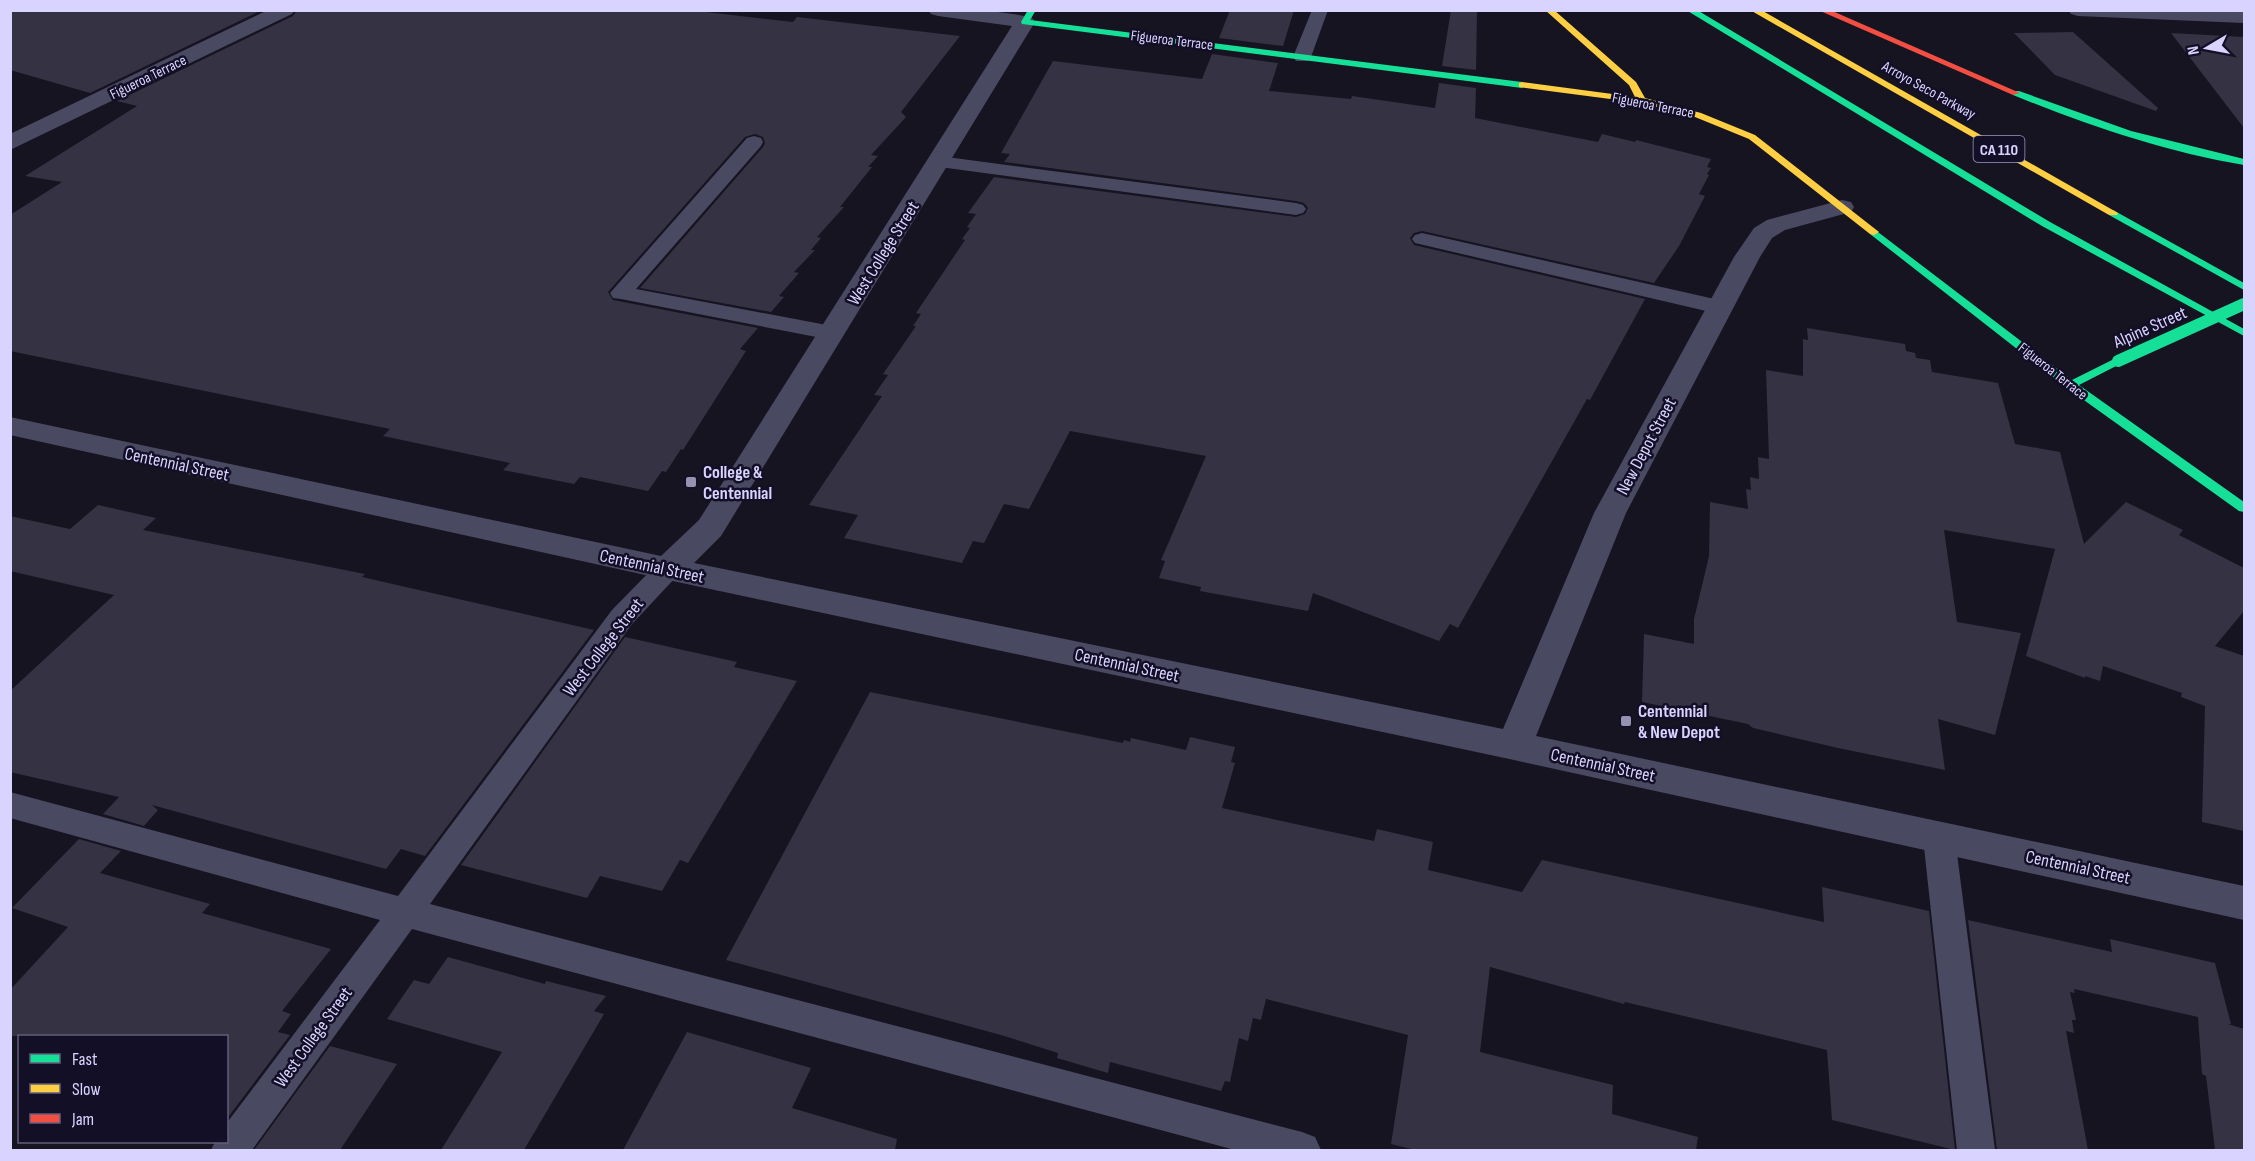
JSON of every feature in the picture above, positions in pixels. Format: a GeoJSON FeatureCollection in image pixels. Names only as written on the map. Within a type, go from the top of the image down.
{"type":"FeatureCollection","features":[{"type":"Feature","properties":{"kind":"main road"},"geometry":{"type":"LineString","coordinates":[[1549,10],[1634,84],[1641,100]]}},
{"type":"Feature","properties":{"kind":"main road","name":"CA 110"},"geometry":{"type":"LineString","coordinates":[[1690,10],[1951,168],[2150,283],[2244,333]]}},
{"type":"Feature","properties":{"kind":"main road","name":"Arroyo Seco Parkway"},"geometry":{"type":"LineString","coordinates":[[1754,10],[2244,287]]}},
{"type":"Feature","properties":{"kind":"main road"},"geometry":{"type":"LineString","coordinates":[[1822,10],[2068,114],[2139,138],[2198,154],[2244,162]]}},
{"type":"Feature","properties":{"kind":"main road","name":"Figueroa Terrace"},"geometry":{"type":"LineString","coordinates":[[1028,16],[1302,57],[1641,100],[1692,112],[1727,124],[1752,137],[2071,385],[2244,508]]}},
{"type":"Feature","properties":{"kind":"main road"},"geometry":{"type":"LineString","coordinates":[[2150,283],[2244,346]]}},
{"type":"Feature","properties":{"kind":"main road","name":"Alpine Street"},"geometry":{"type":"LineString","coordinates":[[2071,385],[2118,361],[2244,304]]}},
{"type":"Feature","properties":{"kind":"street","name":"Figueroa Terrace"},"geometry":{"type":"LineString","coordinates":[[10,143],[285,10]]}},
{"type":"Feature","properties":{"kind":"street","name":"Figueroa Terrace"},"geometry":{"type":"LineString","coordinates":[[938,10],[1028,16]]}},
{"type":"Feature","properties":{"kind":"street"},"geometry":{"type":"LineString","coordinates":[[2078,10],[2244,17]]}},
{"type":"Feature","properties":{"kind":"street","name":"West College Street"},"geometry":{"type":"LineString","coordinates":[[668,569],[710,528],[1028,16]]}},
{"type":"Feature","properties":{"kind":"street","name":"New Depot Street"},"geometry":{"type":"LineString","coordinates":[[1514,746],[1610,513],[1719,307],[1762,233],[1794,219],[1842,207]]}},
{"type":"Feature","properties":{"kind":"street","name":"Centennial Street"},"geometry":{"type":"LineString","coordinates":[[10,426],[668,569],[1514,746],[2244,903]]}},
{"type":"Feature","properties":{"kind":"lane"},"geometry":{"type":"LineString","coordinates":[[1302,57],[1320,10]]}},
{"type":"Feature","properties":{"kind":"lane"},"geometry":{"type":"LineString","coordinates":[[754,142],[621,293],[832,333]]}},
{"type":"Feature","properties":{"kind":"lane"},"geometry":{"type":"LineString","coordinates":[[939,162],[1296,209]]}},
{"type":"Feature","properties":{"kind":"lane"},"geometry":{"type":"LineString","coordinates":[[1422,239],[1719,307]]}},
{"type":"Feature","properties":{"kind":"lane","name":"West College Street"},"geometry":{"type":"LineString","coordinates":[[230,1150],[622,617],[668,569]]}},
{"type":"Feature","properties":{"kind":"lane"},"geometry":{"type":"LineString","coordinates":[[10,805],[1302,1150]]}},
{"type":"Feature","properties":{"kind":"lane"},"geometry":{"type":"LineString","coordinates":[[1939,838],[1976,1150]]}},
{"type":"Feature","properties":{"kind":"building"},"geometry":{"type":"Polygon","coordinates":[[[10,10],[262,10],[90,93],[10,70],[10,10]]]}},
{"type":"Feature","properties":{"kind":"building"},"geometry":{"type":"Polygon","coordinates":[[[297,10],[689,10],[793,22],[797,17],[960,36],[901,112],[906,117],[871,155],[878,156],[868,167],[872,167],[840,207],[844,207],[817,237],[821,238],[811,250],[815,250],[794,272],[799,273],[779,296],[784,297],[771,312],[640,288],[763,147],[765,143],[763,137],[755,134],[745,137],[608,292],[613,300],[758,328],[740,349],[746,351],[683,450],[681,449],[666,472],[662,471],[648,491],[580,477],[574,484],[503,470],[510,463],[383,436],[390,429],[10,351],[10,215],[62,182],[25,176],[137,106],[117,101],[293,16],[297,10]]]}},
{"type":"Feature","properties":{"kind":"building"},"geometry":{"type":"Polygon","coordinates":[[[1230,10],[1294,10],[1283,46],[1219,38],[1230,10]]]}},
{"type":"Feature","properties":{"kind":"building"},"geometry":{"type":"Polygon","coordinates":[[[1451,10],[1477,10],[1476,70],[1442,66],[1451,10]]]}},
{"type":"Feature","properties":{"kind":"building"},"geometry":{"type":"Polygon","coordinates":[[[2073,32],[2158,108],[2156,111],[2055,75],[2014,33],[2073,32]]]}},
{"type":"Feature","properties":{"kind":"building"},"geometry":{"type":"Polygon","coordinates":[[[2171,33],[2244,37],[2244,128],[2171,33]]]}},
{"type":"Feature","properties":{"kind":"building"},"geometry":{"type":"Polygon","coordinates":[[[1212,54],[1278,63],[1269,91],[1351,99],[1352,96],[1435,108],[1439,83],[1476,88],[1475,118],[1598,142],[1602,134],[1711,159],[1707,167],[1711,168],[1707,174],[1709,175],[1699,194],[1705,196],[1679,246],[1654,283],[1422,231],[1414,233],[1410,238],[1414,245],[1645,299],[1590,400],[1587,399],[1458,628],[1450,624],[1439,641],[1313,593],[1308,611],[1200,591],[1201,587],[1159,578],[1165,561],[1161,560],[1206,456],[1070,431],[1029,509],[1004,504],[984,543],[973,541],[962,563],[844,538],[858,515],[809,505],[882,396],[874,395],[888,375],[883,374],[916,326],[913,326],[921,314],[916,313],[965,240],[962,239],[970,228],[967,227],[976,214],[968,213],[994,177],[1296,217],[1305,214],[1308,208],[1304,203],[1296,201],[1004,162],[1010,154],[1001,153],[1053,61],[1202,79],[1212,54]]]}},
{"type":"Feature","properties":{"kind":"building"},"geometry":{"type":"Polygon","coordinates":[[[1807,328],[1905,344],[1906,351],[1915,353],[1916,358],[1930,360],[1932,372],[1998,383],[2015,444],[2060,452],[2084,544],[2126,502],[2183,530],[2179,535],[2244,568],[2244,611],[2215,646],[2244,656],[2244,831],[2202,822],[2205,706],[2181,697],[2182,693],[2103,666],[2100,681],[2085,676],[2085,678],[2026,656],[2055,549],[1944,530],[1957,622],[2021,633],[1995,735],[1938,719],[1945,770],[1838,748],[1753,728],[1748,724],[1642,702],[1644,634],[1694,644],[1694,619],[1709,556],[1710,502],[1748,509],[1746,489],[1751,490],[1750,477],[1759,479],[1758,457],[1769,459],[1766,370],[1803,376],[1803,339],[1808,340],[1807,328]]]}},
{"type":"Feature","properties":{"kind":"building"},"geometry":{"type":"Polygon","coordinates":[[[98,505],[156,518],[143,530],[365,574],[362,577],[594,630],[425,856],[401,849],[386,869],[152,805],[158,810],[144,826],[103,814],[119,797],[10,772],[10,691],[114,595],[10,571],[10,516],[70,529],[98,505]]]}},
{"type":"Feature","properties":{"kind":"building"},"geometry":{"type":"Polygon","coordinates":[[[625,637],[737,662],[734,667],[797,681],[688,863],[680,860],[662,891],[600,876],[587,898],[461,865],[625,637]]]}},
{"type":"Feature","properties":{"kind":"building"},"geometry":{"type":"Polygon","coordinates":[[[870,692],[1123,743],[1124,740],[1130,742],[1131,738],[1186,750],[1190,737],[1235,747],[1231,762],[1235,763],[1222,808],[1374,841],[1377,829],[1433,842],[1428,870],[1522,892],[1542,860],[1824,922],[1822,887],[1929,911],[1955,1150],[1832,1120],[1827,1050],[1625,1002],[1624,1004],[1490,967],[1480,1052],[1613,1085],[1612,1114],[1698,1137],[1696,1150],[1415,1150],[1391,1144],[1408,1035],[1266,999],[1261,1020],[1253,1018],[1248,1041],[1239,1038],[1230,1082],[1225,1081],[1221,1091],[1110,1062],[1108,1073],[1057,1058],[1058,1053],[1001,1035],[726,960],[870,692]]]}},
{"type":"Feature","properties":{"kind":"building"},"geometry":{"type":"Polygon","coordinates":[[[79,839],[121,851],[100,873],[210,904],[202,913],[331,949],[282,1011],[291,1014],[278,1032],[290,1035],[228,1117],[228,1035],[10,1036],[10,990],[68,927],[12,908],[79,839]]]}},
{"type":"Feature","properties":{"kind":"building"},"geometry":{"type":"Polygon","coordinates":[[[1968,920],[2112,952],[2110,939],[2215,963],[2231,1024],[2228,1024],[2244,1029],[2244,1150],[2215,1150],[2206,1076],[2202,1074],[2198,1017],[2074,989],[2075,993],[2070,992],[2076,1020],[2072,1020],[2074,1033],[2066,1031],[2088,1150],[1997,1150],[1968,920]]]}},
{"type":"Feature","properties":{"kind":"building"},"geometry":{"type":"Polygon","coordinates":[[[448,957],[545,984],[546,981],[606,996],[594,1011],[604,1014],[524,1150],[441,1150],[502,1052],[387,1019],[414,980],[429,984],[448,957]]]}},
{"type":"Feature","properties":{"kind":"building"},"geometry":{"type":"Polygon","coordinates":[[[687,1032],[811,1068],[792,1108],[897,1139],[895,1150],[623,1150],[687,1032]]]}},
{"type":"Feature","properties":{"kind":"building"},"geometry":{"type":"Polygon","coordinates":[[[330,1046],[397,1064],[340,1150],[254,1150],[330,1046]]]}},
{"type":"Feature","properties":{"kind":"traffic: fast"},"geometry":{"type":"LineString","coordinates":[[1032,10],[1025,22],[1522,85]]}},
{"type":"Feature","properties":{"kind":"traffic: fast"},"geometry":{"type":"LineString","coordinates":[[1690,10],[2046,224],[2244,333]]}},
{"type":"Feature","properties":{"kind":"traffic: fast"},"geometry":{"type":"LineString","coordinates":[[2016,93],[2072,115],[2128,133],[2244,162]]}},
{"type":"Feature","properties":{"kind":"traffic: fast"},"geometry":{"type":"LineString","coordinates":[[2113,213],[2244,287]]}},
{"type":"Feature","properties":{"kind":"traffic: fast"},"geometry":{"type":"LineString","coordinates":[[1874,232],[2071,385],[2118,361]]}},
{"type":"Feature","properties":{"kind":"traffic: fast"},"geometry":{"type":"LineString","coordinates":[[2118,361],[2244,304]]}},
{"type":"Feature","properties":{"kind":"traffic: fast"},"geometry":{"type":"LineString","coordinates":[[2071,385],[2244,508]]}},
{"type":"Feature","properties":{"kind":"traffic: slow"},"geometry":{"type":"LineString","coordinates":[[1549,10],[1633,84],[1641,100]]}},
{"type":"Feature","properties":{"kind":"traffic: slow"},"geometry":{"type":"LineString","coordinates":[[1754,10],[2113,213]]}},
{"type":"Feature","properties":{"kind":"traffic: slow"},"geometry":{"type":"LineString","coordinates":[[1522,85],[1641,100]]}},
{"type":"Feature","properties":{"kind":"traffic: slow"},"geometry":{"type":"LineString","coordinates":[[1641,100],[1698,115],[1752,137],[1874,232]]}},
{"type":"Feature","properties":{"kind":"traffic: jam"},"geometry":{"type":"LineString","coordinates":[[1822,10],[2016,93]]}},
{"type":"Feature","properties":{"kind":"place","name":"College & Centennial"},"geometry":{"type":"Point","coordinates":[691,482]}},
{"type":"Feature","properties":{"kind":"place","name":"Centennial & New Depot"},"geometry":{"type":"Point","coordinates":[1626,721]}}]}
